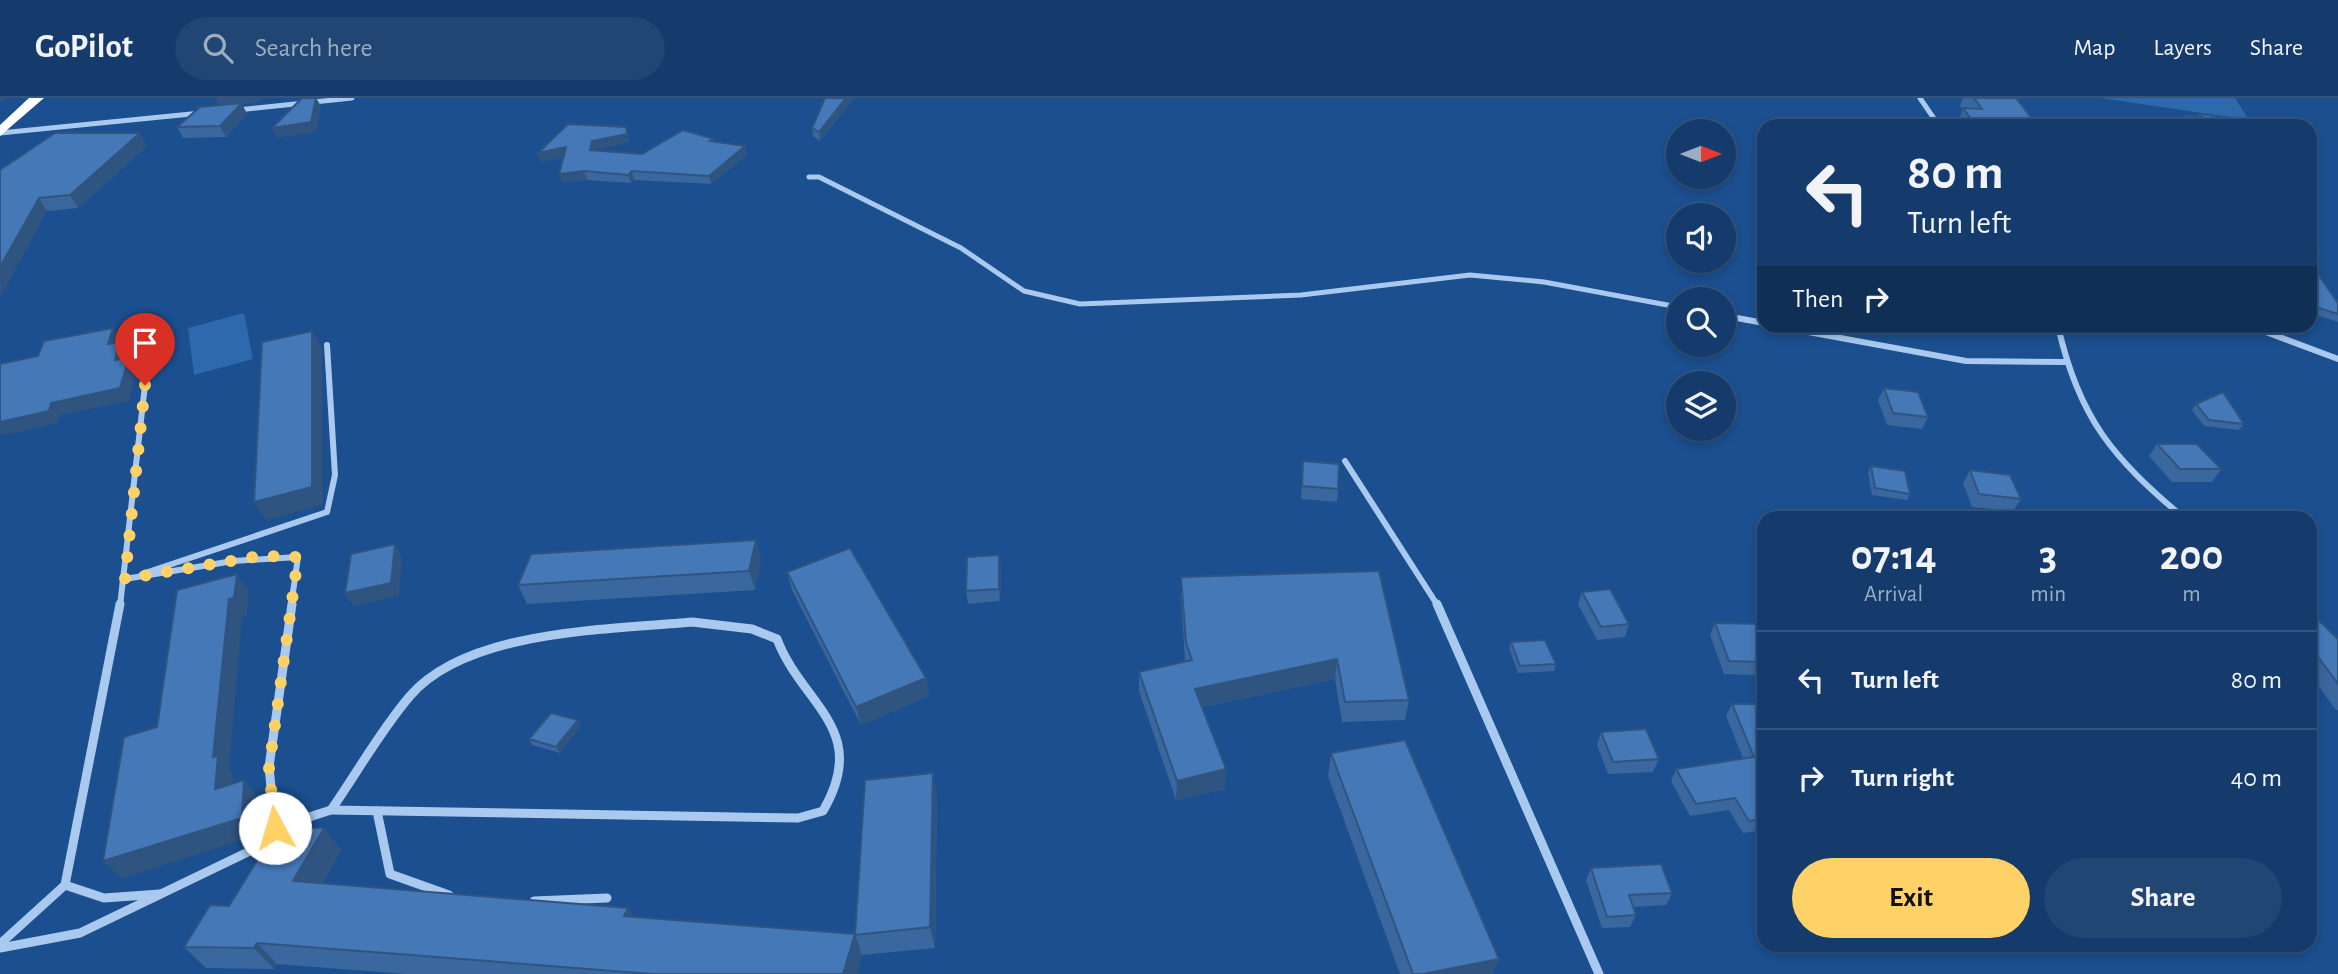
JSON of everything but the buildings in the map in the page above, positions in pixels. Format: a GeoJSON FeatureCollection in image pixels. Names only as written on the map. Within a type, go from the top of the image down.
{"type":"FeatureCollection","features":[{"type":"Feature","properties":{"kind":"highway"},"geometry":{"type":"LineString","coordinates":[[0,132],[37,98]]}},
{"type":"Feature","properties":{"kind":"street"},"geometry":{"type":"LineString","coordinates":[[235,110],[352,98]]}},
{"type":"Feature","properties":{"kind":"street"},"geometry":{"type":"LineString","coordinates":[[1920,98],[1934,119]]}},
{"type":"Feature","properties":{"kind":"street"},"geometry":{"type":"LineString","coordinates":[[0,132],[212,112]]}},
{"type":"Feature","properties":{"kind":"street"},"geometry":{"type":"LineString","coordinates":[[809,177],[820,177],[961,248],[1024,291],[1080,304],[1301,295],[1471,275],[1544,282],[1666,305]]}},
{"type":"Feature","properties":{"kind":"street"},"geometry":{"type":"LineString","coordinates":[[1736,318],[1757,322]]}},
{"type":"Feature","properties":{"kind":"street"},"geometry":{"type":"LineString","coordinates":[[1813,333],[1966,361],[2064,362]]}},
{"type":"Feature","properties":{"kind":"street"},"geometry":{"type":"LineString","coordinates":[[2059,333],[2064,362],[2106,443],[2149,488],[2176,511]]}},
{"type":"Feature","properties":{"kind":"street"},"geometry":{"type":"LineString","coordinates":[[2269,333],[2338,359]]}},
{"type":"Feature","properties":{"kind":"street"},"geometry":{"type":"LineString","coordinates":[[125,579],[327,512],[335,475],[327,345]]}},
{"type":"Feature","properties":{"kind":"street"},"geometry":{"type":"LineString","coordinates":[[0,946],[65,885],[125,579],[145,385]]}},
{"type":"Feature","properties":{"kind":"street"},"geometry":{"type":"LineString","coordinates":[[1345,461],[1437,607],[1599,974]]}},
{"type":"Feature","properties":{"kind":"street"},"geometry":{"type":"LineString","coordinates":[[125,579],[260,556],[298,557],[269,768],[275,828]]}},
{"type":"Feature","properties":{"kind":"street"},"geometry":{"type":"LineString","coordinates":[[0,946],[80,933],[250,851],[275,828],[331,810],[798,818],[823,811],[832,797],[841,776],[839,743],[818,701],[790,670],[777,639],[752,629],[692,622],[552,635],[502,645],[446,667],[403,705],[331,810]]}},
{"type":"Feature","properties":{"kind":"street"},"geometry":{"type":"LineString","coordinates":[[377,811],[390,874],[457,897]]}},
{"type":"Feature","properties":{"kind":"street"},"geometry":{"type":"LineString","coordinates":[[65,885],[104,898],[165,894]]}},
{"type":"Feature","properties":{"kind":"street"},"geometry":{"type":"LineString","coordinates":[[527,901],[607,898]]}},
{"type":"Feature","properties":{"kind":"shaded area"},"geometry":{"type":"Polygon","coordinates":[[[2101,98],[2235,98],[2248,119],[2101,98]]]}},
{"type":"Feature","properties":{"kind":"shaded area"},"geometry":{"type":"Polygon","coordinates":[[[244,313],[253,359],[194,375],[188,328],[244,313]]]}},
{"type":"Feature","properties":{"kind":"route"},"geometry":{"type":"LineString","coordinates":[[145,385],[125,579],[260,556],[298,557],[269,768],[275,828]]}}]}
